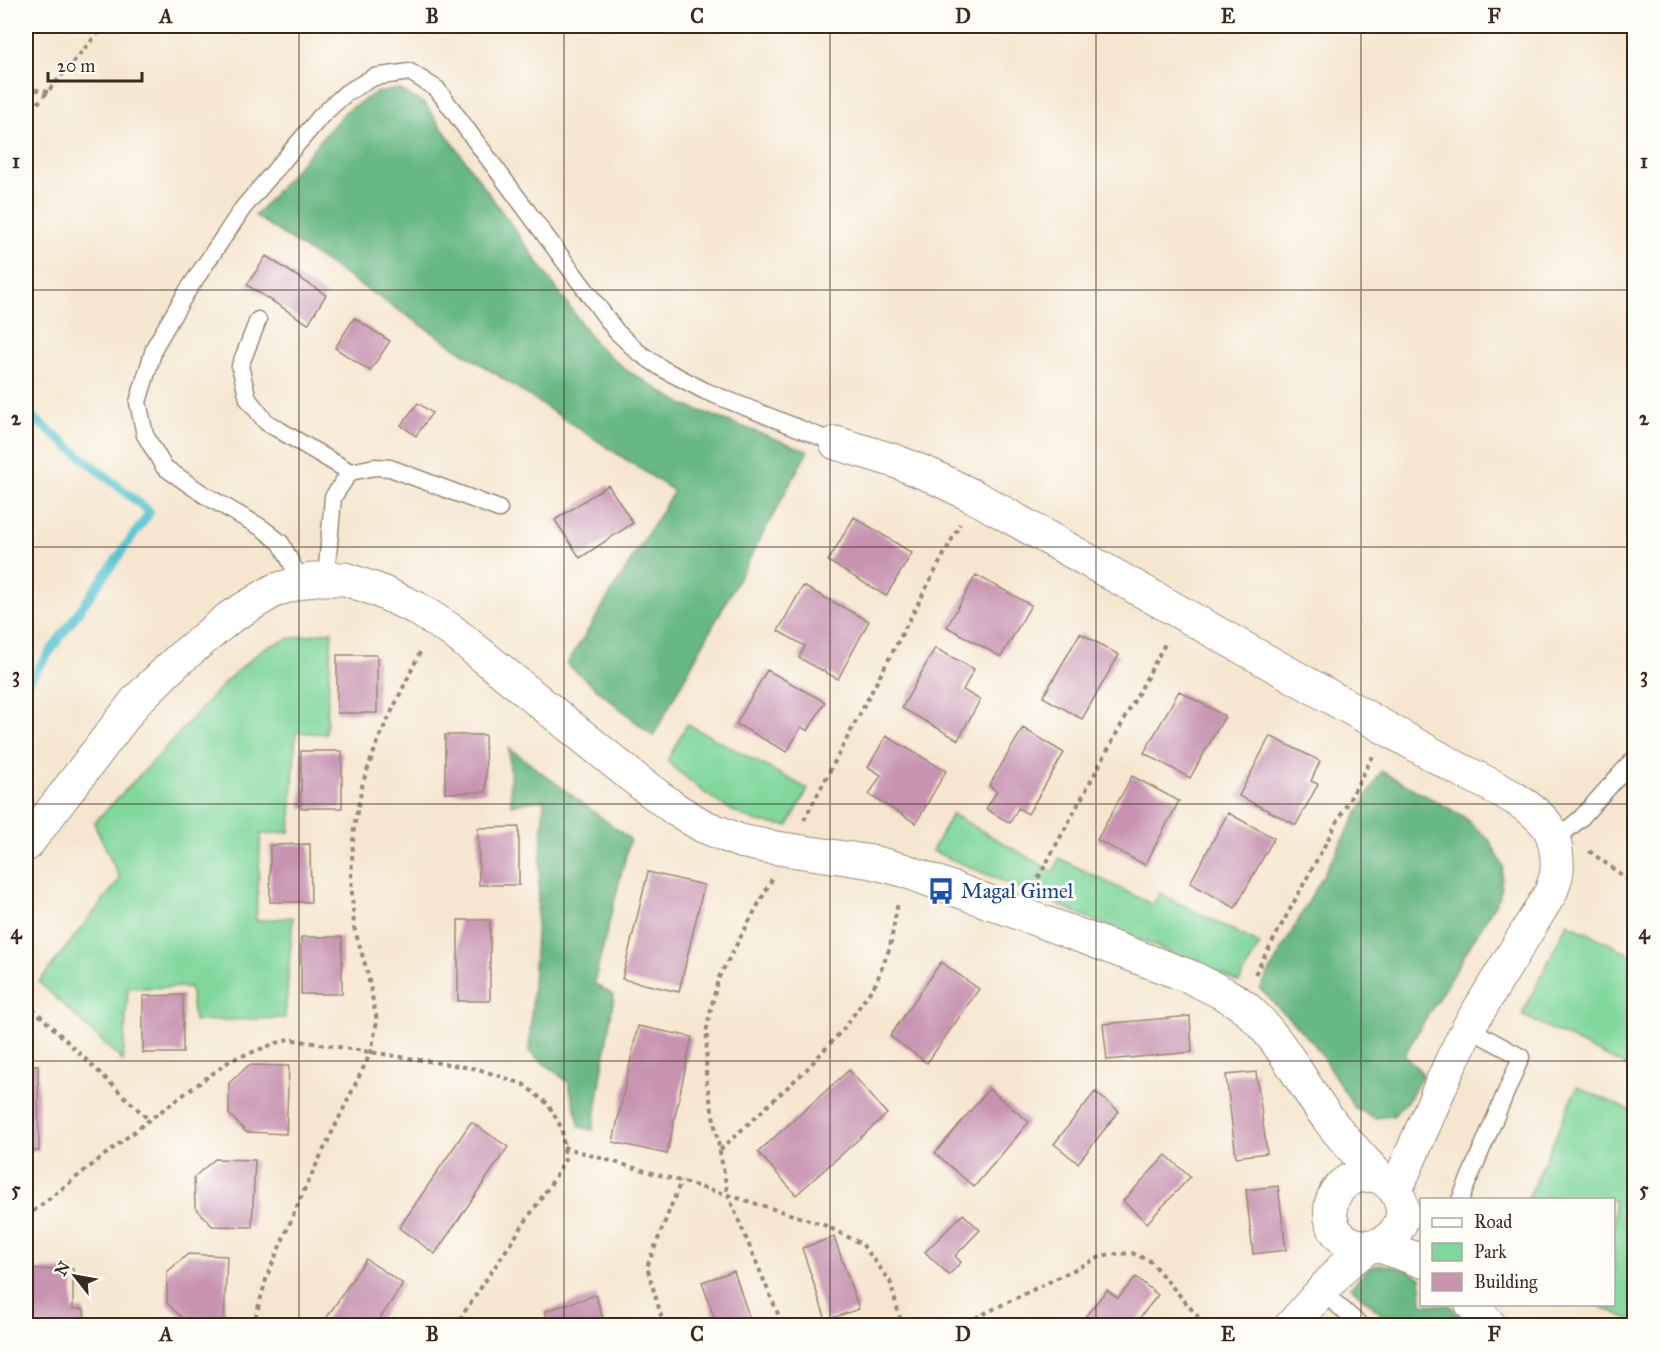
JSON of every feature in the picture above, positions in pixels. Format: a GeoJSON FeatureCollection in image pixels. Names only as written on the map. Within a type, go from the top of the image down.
{"type":"FeatureCollection","features":[{"type":"Feature","properties":{"kind":"street"},"geometry":{"type":"LineString","coordinates":[[836,443],[896,461],[975,497],[1508,795],[1537,814],[1559,837],[1557,870],[1551,892],[1468,1028],[1392,1191],[1400,1224],[1388,1240],[1373,1246],[1346,1264],[1307,1307]]}},
{"type":"Feature","properties":{"kind":"street"},"geometry":{"type":"LineString","coordinates":[[26,845],[136,701],[229,618],[275,590],[314,581],[345,579],[377,590],[416,608],[452,631],[639,782],[675,809],[703,826],[740,840],[770,847],[872,862],[903,870],[1191,977],[1245,1007],[1262,1023],[1287,1055],[1329,1120],[1392,1191],[1420,1237]]}},
{"type":"Feature","properties":{"kind":"street"},"geometry":{"type":"LineString","coordinates":[[1307,1307],[1320,1281],[1329,1254],[1338,1149],[1329,1120]]}},
{"type":"Feature","properties":{"kind":"street"},"geometry":{"type":"LineString","coordinates":[[1392,1191],[1366,1175],[1346,1182],[1338,1189],[1332,1212],[1338,1234],[1357,1246],[1373,1246],[1420,1259]]}},
{"type":"Feature","properties":{"kind":"street"},"geometry":{"type":"LineString","coordinates":[[1473,1306],[1490,1326]]}},
{"type":"Feature","properties":{"kind":"lane"},"geometry":{"type":"LineString","coordinates":[[314,581],[281,543],[262,528],[203,494],[164,467],[145,435],[138,402],[155,346],[186,293],[243,208],[321,116],[346,93],[374,77],[410,72],[437,88],[615,331],[638,352],[663,369],[705,391],[836,443]]}},
{"type":"Feature","properties":{"kind":"lane"},"geometry":{"type":"LineString","coordinates":[[258,320],[240,366],[248,399],[266,422],[350,472],[375,467],[390,468],[499,508]]}},
{"type":"Feature","properties":{"kind":"lane"},"geometry":{"type":"LineString","coordinates":[[314,581],[333,497],[350,472]]}},
{"type":"Feature","properties":{"kind":"lane"},"geometry":{"type":"LineString","coordinates":[[1559,837],[1581,818],[1635,759]]}},
{"type":"Feature","properties":{"kind":"lane"},"geometry":{"type":"LineString","coordinates":[[1462,1198],[1521,1057],[1468,1028]]}},
{"type":"Feature","properties":{"kind":"lane"},"geometry":{"type":"LineString","coordinates":[[1307,1307],[1361,1326]]}},
{"type":"Feature","properties":{"kind":"path"},"geometry":{"type":"LineString","coordinates":[[26,117],[104,26]]}},
{"type":"Feature","properties":{"kind":"path"},"geometry":{"type":"LineString","coordinates":[[26,88],[48,92]]}},
{"type":"Feature","properties":{"kind":"path"},"geometry":{"type":"LineString","coordinates":[[783,1326],[728,1194],[705,1078],[707,1026],[711,1007],[718,979],[975,497]]}},
{"type":"Feature","properties":{"kind":"path"},"geometry":{"type":"LineString","coordinates":[[1019,913],[1181,613]]}},
{"type":"Feature","properties":{"kind":"path"},"geometry":{"type":"LineString","coordinates":[[253,1326],[267,1276],[305,1188],[371,1052],[377,1021],[367,971],[354,927],[351,877],[354,827],[363,782],[379,738],[436,621]]}},
{"type":"Feature","properties":{"kind":"path"},"geometry":{"type":"LineString","coordinates":[[1238,1003],[1388,729]]}},
{"type":"Feature","properties":{"kind":"path"},"geometry":{"type":"LineString","coordinates":[[1559,837],[1635,884]]}},
{"type":"Feature","properties":{"kind":"path"},"geometry":{"type":"LineString","coordinates":[[719,1150],[806,1070],[845,1027],[876,984],[890,947],[903,870]]}},
{"type":"Feature","properties":{"kind":"path"},"geometry":{"type":"LineString","coordinates":[[26,1002],[149,1120]]}},
{"type":"Feature","properties":{"kind":"path"},"geometry":{"type":"LineString","coordinates":[[26,1217],[149,1120],[231,1060],[288,1039],[478,1069],[523,1084],[548,1104],[562,1129],[565,1159],[554,1179],[455,1326]]}},
{"type":"Feature","properties":{"kind":"path"},"geometry":{"type":"LineString","coordinates":[[564,1147],[728,1194],[822,1224],[862,1244],[890,1281],[902,1326]]}},
{"type":"Feature","properties":{"kind":"path"},"geometry":{"type":"LineString","coordinates":[[664,1326],[647,1268],[681,1181]]}},
{"type":"Feature","properties":{"kind":"path"},"geometry":{"type":"LineString","coordinates":[[959,1326],[1104,1255],[1132,1253],[1150,1262],[1206,1326]]}},
{"type":"Feature","properties":{"kind":"green space"},"geometry":{"type":"Polygon","coordinates":[[[398,89],[425,104],[596,344],[626,370],[682,404],[808,451],[653,736],[567,664],[674,491],[255,216],[345,112],[375,93],[398,89]]]}},
{"type":"Feature","properties":{"kind":"green space"},"geometry":{"type":"Polygon","coordinates":[[[332,631],[326,734],[296,732],[290,832],[261,834],[256,921],[293,917],[285,1018],[194,1021],[190,987],[128,988],[123,1061],[39,982],[120,879],[94,823],[227,680],[264,648],[288,639],[332,631]]]}},
{"type":"Feature","properties":{"kind":"green space"},"geometry":{"type":"Polygon","coordinates":[[[687,724],[808,789],[788,826],[755,821],[731,810],[667,761],[687,724]]]}},
{"type":"Feature","properties":{"kind":"green space"},"geometry":{"type":"Polygon","coordinates":[[[509,748],[630,839],[594,983],[614,996],[593,1130],[580,1127],[568,1082],[529,1052],[544,800],[511,805],[509,748]]]}},
{"type":"Feature","properties":{"kind":"green space"},"geometry":{"type":"Polygon","coordinates":[[[1381,771],[1463,816],[1490,841],[1503,866],[1500,896],[1404,1055],[1423,1074],[1410,1098],[1393,1116],[1375,1118],[1355,1108],[1315,1045],[1260,989],[1381,771]]]}},
{"type":"Feature","properties":{"kind":"green space"},"geometry":{"type":"Polygon","coordinates":[[[952,814],[1054,872],[1059,858],[1153,905],[1159,893],[1260,944],[1239,982],[932,851],[952,814]]]}},
{"type":"Feature","properties":{"kind":"green space"},"geometry":{"type":"Polygon","coordinates":[[[1567,923],[1634,956],[1634,1070],[1522,1015],[1567,923]]]}},
{"type":"Feature","properties":{"kind":"green space"},"geometry":{"type":"Polygon","coordinates":[[[1577,1087],[1634,1112],[1634,1321],[1599,1306],[1615,1306],[1615,1198],[1528,1198],[1577,1087]]]}},
{"type":"Feature","properties":{"kind":"green space"},"geometry":{"type":"Polygon","coordinates":[[[1380,1264],[1406,1269],[1420,1277],[1420,1306],[1451,1306],[1468,1325],[1393,1325],[1351,1287],[1369,1268],[1380,1264]]]}},
{"type":"Feature","properties":{"kind":"building"},"geometry":{"type":"Polygon","coordinates":[[[266,256],[326,295],[308,324],[247,285],[266,256]]]}},
{"type":"Feature","properties":{"kind":"building"},"geometry":{"type":"Polygon","coordinates":[[[354,318],[390,341],[370,371],[335,348],[354,318]]]}},
{"type":"Feature","properties":{"kind":"building"},"geometry":{"type":"Polygon","coordinates":[[[418,403],[432,413],[416,436],[401,425],[418,403]]]}},
{"type":"Feature","properties":{"kind":"building"},"geometry":{"type":"Polygon","coordinates":[[[608,485],[633,523],[580,558],[555,520],[608,485]]]}},
{"type":"Feature","properties":{"kind":"building"},"geometry":{"type":"Polygon","coordinates":[[[854,517],[912,553],[886,596],[828,561],[854,517]]]}},
{"type":"Feature","properties":{"kind":"building"},"geometry":{"type":"Polygon","coordinates":[[[976,575],[1031,605],[1001,657],[947,627],[976,575]]]}},
{"type":"Feature","properties":{"kind":"building"},"geometry":{"type":"Polygon","coordinates":[[[803,586],[869,621],[838,679],[799,658],[805,646],[778,631],[803,586]]]}},
{"type":"Feature","properties":{"kind":"building"},"geometry":{"type":"Polygon","coordinates":[[[1080,633],[1119,655],[1082,719],[1043,697],[1080,633]]]}},
{"type":"Feature","properties":{"kind":"building"},"geometry":{"type":"Polygon","coordinates":[[[935,648],[974,669],[963,690],[980,700],[958,740],[902,708],[935,648]]]}},
{"type":"Feature","properties":{"kind":"building"},"geometry":{"type":"Polygon","coordinates":[[[337,655],[377,655],[377,713],[337,713],[337,655]]]}},
{"type":"Feature","properties":{"kind":"building"},"geometry":{"type":"Polygon","coordinates":[[[767,670],[825,702],[808,731],[801,727],[787,752],[736,724],[767,670]]]}},
{"type":"Feature","properties":{"kind":"building"},"geometry":{"type":"Polygon","coordinates":[[[1179,691],[1225,716],[1190,778],[1144,753],[1179,691]]]}},
{"type":"Feature","properties":{"kind":"building"},"geometry":{"type":"Polygon","coordinates":[[[1023,728],[1064,753],[1028,814],[1018,808],[1010,823],[986,809],[997,791],[989,786],[1023,728]]]}},
{"type":"Feature","properties":{"kind":"building"},"geometry":{"type":"Polygon","coordinates":[[[445,735],[485,735],[486,792],[445,793],[445,735]]]}},
{"type":"Feature","properties":{"kind":"building"},"geometry":{"type":"Polygon","coordinates":[[[886,736],[946,771],[916,823],[869,795],[881,775],[868,767],[886,736]]]}},
{"type":"Feature","properties":{"kind":"building"},"geometry":{"type":"Polygon","coordinates":[[[1270,736],[1320,761],[1311,781],[1318,784],[1296,825],[1239,796],[1270,736]]]}},
{"type":"Feature","properties":{"kind":"building"},"geometry":{"type":"Polygon","coordinates":[[[301,751],[342,751],[342,808],[301,808],[301,751]]]}},
{"type":"Feature","properties":{"kind":"building"},"geometry":{"type":"Polygon","coordinates":[[[1132,776],[1179,801],[1145,865],[1097,840],[1132,776]]]}},
{"type":"Feature","properties":{"kind":"building"},"geometry":{"type":"Polygon","coordinates":[[[1228,813],[1274,838],[1235,908],[1190,883],[1228,813]]]}},
{"type":"Feature","properties":{"kind":"building"},"geometry":{"type":"Polygon","coordinates":[[[519,827],[519,885],[479,885],[478,828],[519,827]]]}},
{"type":"Feature","properties":{"kind":"building"},"geometry":{"type":"Polygon","coordinates":[[[310,844],[311,902],[270,902],[270,845],[310,844]]]}},
{"type":"Feature","properties":{"kind":"building"},"geometry":{"type":"Polygon","coordinates":[[[648,872],[704,885],[679,992],[622,979],[648,872]]]}},
{"type":"Feature","properties":{"kind":"building"},"geometry":{"type":"Polygon","coordinates":[[[458,920],[490,920],[490,1001],[458,1001],[458,920]]]}},
{"type":"Feature","properties":{"kind":"building"},"geometry":{"type":"Polygon","coordinates":[[[301,937],[342,937],[342,994],[301,994],[301,937]]]}},
{"type":"Feature","properties":{"kind":"building"},"geometry":{"type":"Polygon","coordinates":[[[941,962],[979,989],[927,1063],[890,1036],[941,962]]]}},
{"type":"Feature","properties":{"kind":"building"},"geometry":{"type":"Polygon","coordinates":[[[183,995],[183,1053],[143,1053],[143,996],[183,995]]]}},
{"type":"Feature","properties":{"kind":"building"},"geometry":{"type":"Polygon","coordinates":[[[1190,1016],[1192,1052],[1107,1060],[1103,1024],[1190,1016]]]}},
{"type":"Feature","properties":{"kind":"building"},"geometry":{"type":"Polygon","coordinates":[[[638,1026],[692,1037],[667,1154],[613,1142],[638,1026]]]}},
{"type":"Feature","properties":{"kind":"building"},"geometry":{"type":"Polygon","coordinates":[[[26,1065],[38,1065],[39,1151],[26,1151],[26,1065]]]}},
{"type":"Feature","properties":{"kind":"building"},"geometry":{"type":"Polygon","coordinates":[[[249,1065],[289,1066],[286,1134],[246,1132],[229,1114],[229,1083],[249,1065]]]}},
{"type":"Feature","properties":{"kind":"building"},"geometry":{"type":"Polygon","coordinates":[[[849,1070],[887,1114],[796,1195],[758,1152],[849,1070]]]}},
{"type":"Feature","properties":{"kind":"building"},"geometry":{"type":"Polygon","coordinates":[[[1256,1072],[1267,1153],[1236,1157],[1226,1075],[1256,1072]]]}},
{"type":"Feature","properties":{"kind":"building"},"geometry":{"type":"Polygon","coordinates":[[[989,1089],[1029,1122],[974,1187],[935,1153],[989,1089]]]}},
{"type":"Feature","properties":{"kind":"building"},"geometry":{"type":"Polygon","coordinates":[[[1095,1092],[1119,1111],[1078,1163],[1054,1144],[1095,1092]]]}},
{"type":"Feature","properties":{"kind":"building"},"geometry":{"type":"Polygon","coordinates":[[[471,1122],[508,1147],[435,1254],[399,1228],[471,1122]]]}},
{"type":"Feature","properties":{"kind":"building"},"geometry":{"type":"Polygon","coordinates":[[[1166,1155],[1190,1177],[1147,1223],[1123,1201],[1166,1155]]]}},
{"type":"Feature","properties":{"kind":"building"},"geometry":{"type":"Polygon","coordinates":[[[215,1159],[255,1160],[252,1227],[212,1226],[195,1207],[194,1177],[215,1159]]]}},
{"type":"Feature","properties":{"kind":"building"},"geometry":{"type":"Polygon","coordinates":[[[1278,1186],[1286,1250],[1253,1254],[1246,1190],[1278,1186]]]}},
{"type":"Feature","properties":{"kind":"building"},"geometry":{"type":"Polygon","coordinates":[[[963,1214],[980,1230],[955,1256],[961,1262],[949,1275],[925,1252],[963,1214]]]}},
{"type":"Feature","properties":{"kind":"building"},"geometry":{"type":"Polygon","coordinates":[[[834,1237],[859,1309],[826,1320],[802,1248],[834,1237]]]}},
{"type":"Feature","properties":{"kind":"building"},"geometry":{"type":"Polygon","coordinates":[[[188,1254],[227,1256],[224,1322],[185,1321],[167,1303],[167,1272],[188,1254]]]}},
{"type":"Feature","properties":{"kind":"building"},"geometry":{"type":"Polygon","coordinates":[[[366,1259],[403,1284],[375,1326],[321,1326],[366,1259]]]}},
{"type":"Feature","properties":{"kind":"building"},"geometry":{"type":"Polygon","coordinates":[[[73,1269],[73,1309],[84,1309],[85,1326],[26,1326],[26,1270],[73,1269]]]}},
{"type":"Feature","properties":{"kind":"building"},"geometry":{"type":"Polygon","coordinates":[[[734,1271],[752,1326],[717,1326],[702,1282],[734,1271]]]}},
{"type":"Feature","properties":{"kind":"building"},"geometry":{"type":"Polygon","coordinates":[[[1136,1277],[1158,1295],[1133,1326],[1093,1326],[1084,1318],[1107,1290],[1118,1298],[1136,1277]]]}},
{"type":"Feature","properties":{"kind":"building"},"geometry":{"type":"Polygon","coordinates":[[[596,1295],[605,1326],[549,1326],[545,1311],[596,1295]]]}},
{"type":"Feature","properties":{"kind":"waterway"},"geometry":{"type":"LineString","coordinates":[[26,412],[150,512],[26,685]]}},
{"type":"Feature","properties":{"kind":"place","name":"Magal Gimel"},"geometry":{"type":"Point","coordinates":[941,891]}}]}
